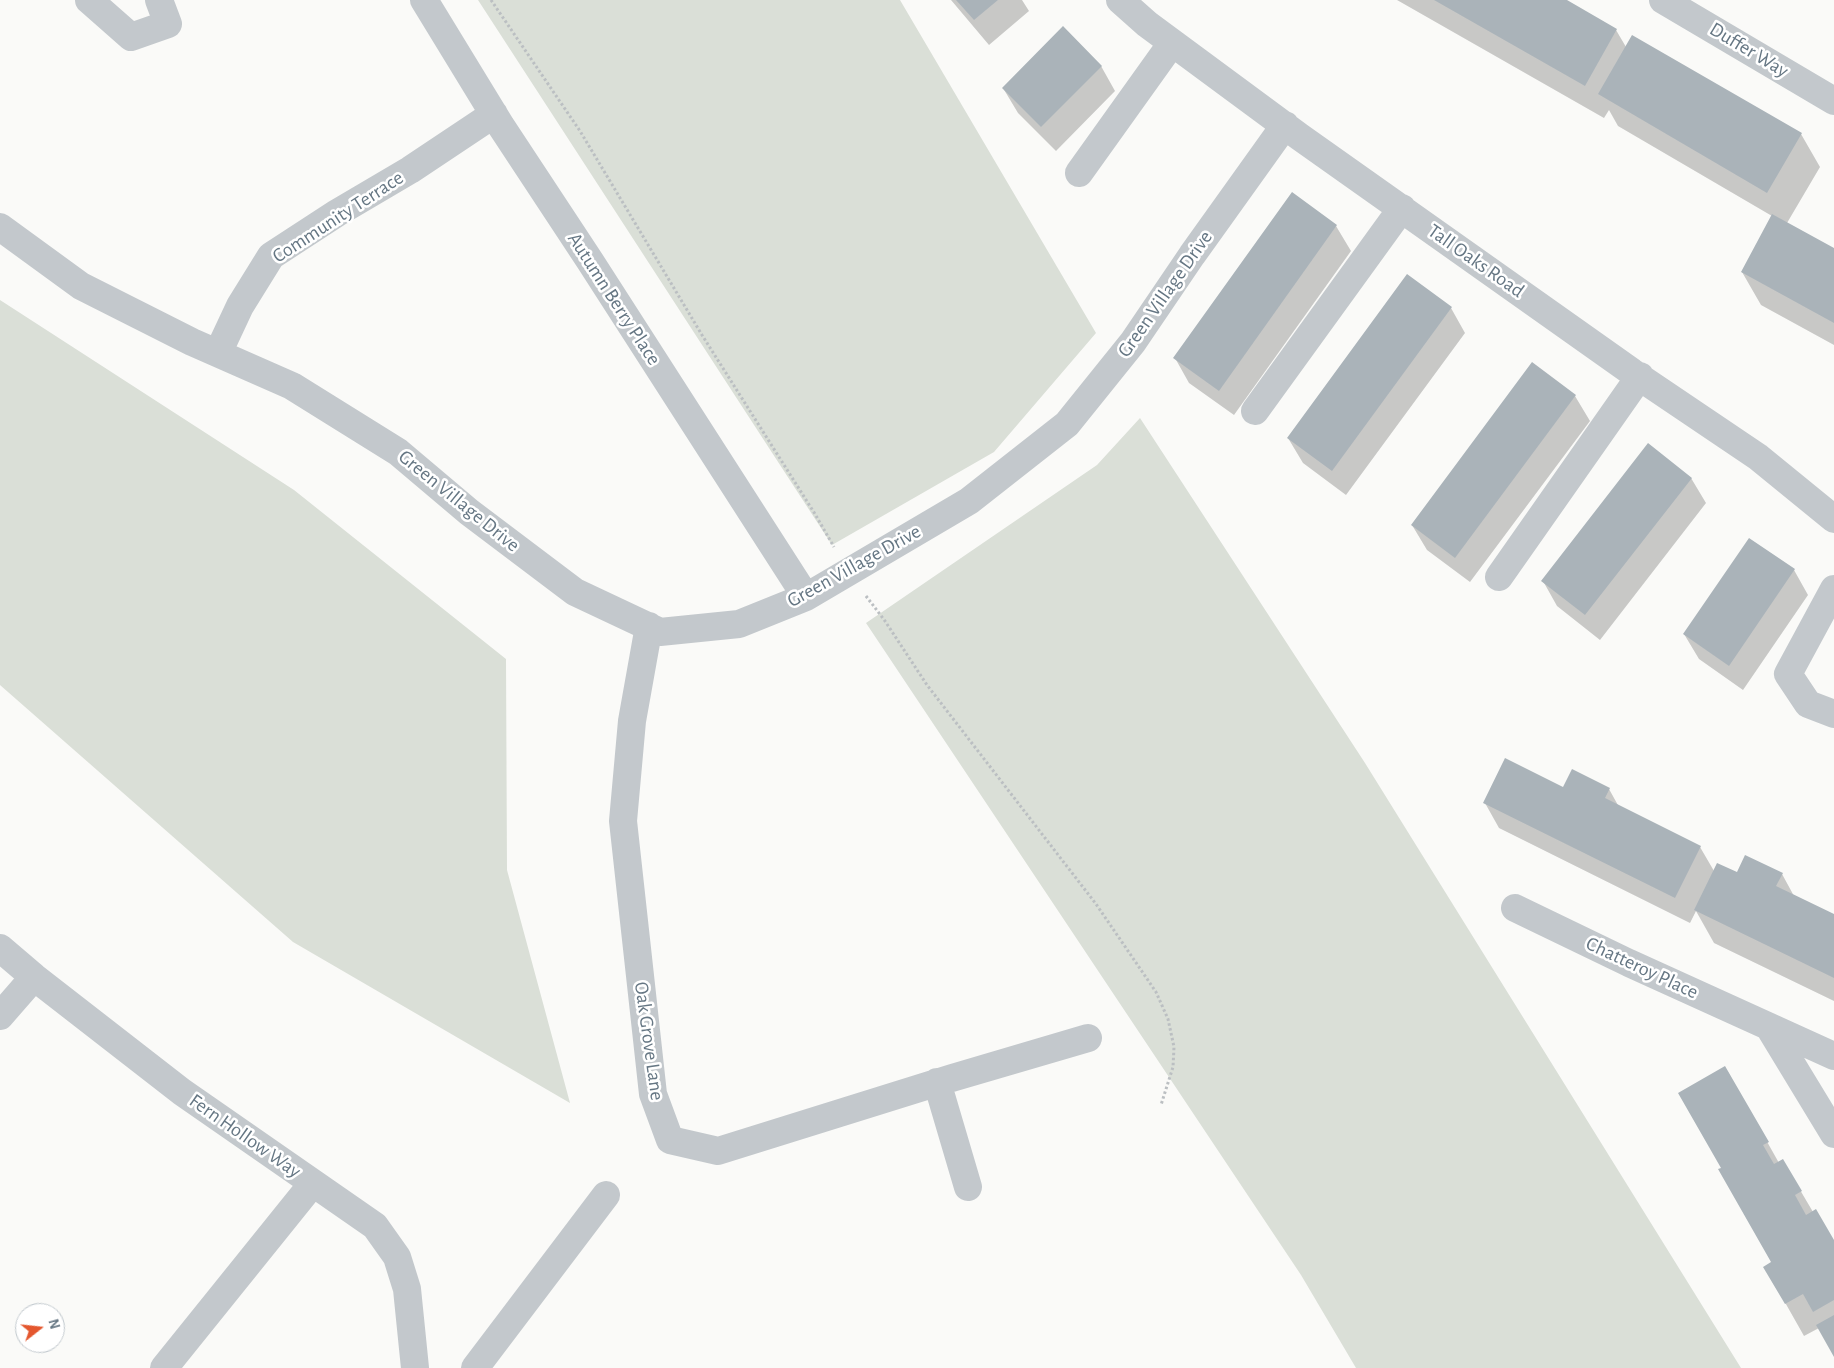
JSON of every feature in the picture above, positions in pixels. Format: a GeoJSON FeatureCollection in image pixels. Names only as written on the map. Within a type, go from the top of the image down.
{"type":"FeatureCollection","features":[{"type":"Feature","properties":{"kind":"street"},"geometry":{"type":"LineString","coordinates":[[89,0],[131,37],[168,24],[159,0]]}},
{"type":"Feature","properties":{"kind":"street","name":"Autumn Berry Place"},"geometry":{"type":"LineString","coordinates":[[424,0],[494,114],[806,597]]}},
{"type":"Feature","properties":{"kind":"street","name":"Tall Oaks Road"},"geometry":{"type":"LineString","coordinates":[[1120,0],[1146,24],[1284,125],[1758,457],[1834,519]]}},
{"type":"Feature","properties":{"kind":"street","name":"Duffer Way"},"geometry":{"type":"LineString","coordinates":[[1663,0],[1834,101]]}},
{"type":"Feature","properties":{"kind":"street"},"geometry":{"type":"LineString","coordinates":[[1079,173],[1172,43]]}},
{"type":"Feature","properties":{"kind":"street","name":"Community Terrace"},"geometry":{"type":"LineString","coordinates":[[218,353],[240,306],[271,256],[337,213],[410,170],[494,114]]}},
{"type":"Feature","properties":{"kind":"street","name":"Green Village Drive"},"geometry":{"type":"LineString","coordinates":[[0,227],[81,286],[192,342],[292,386],[398,452],[469,512],[575,592],[660,632],[738,624],[806,597],[968,501],[1068,424],[1133,342],[1284,125]]}},
{"type":"Feature","properties":{"kind":"street"},"geometry":{"type":"LineString","coordinates":[[1255,410],[1402,208]]}},
{"type":"Feature","properties":{"kind":"street"},"geometry":{"type":"LineString","coordinates":[[1499,577],[1640,376]]}},
{"type":"Feature","properties":{"kind":"street"},"geometry":{"type":"LineString","coordinates":[[1834,589],[1788,674],[1808,704],[1834,714]]}},
{"type":"Feature","properties":{"kind":"street","name":"Oak Grove Lane"},"geometry":{"type":"LineString","coordinates":[[649,626],[632,721],[623,821],[654,1094],[670,1140],[718,1151],[937,1082],[1088,1038]]}},
{"type":"Feature","properties":{"kind":"street","name":"Chatteroy Place"},"geometry":{"type":"LineString","coordinates":[[1515,908],[1834,1056]]}},
{"type":"Feature","properties":{"kind":"street","name":"Fern Hollow Way"},"geometry":{"type":"LineString","coordinates":[[0,948],[34,977],[182,1092],[375,1226],[397,1257],[407,1289],[415,1368]]}},
{"type":"Feature","properties":{"kind":"street"},"geometry":{"type":"LineString","coordinates":[[0,1016],[34,977]]}},
{"type":"Feature","properties":{"kind":"street"},"geometry":{"type":"LineString","coordinates":[[1769,1027],[1834,1134]]}},
{"type":"Feature","properties":{"kind":"street"},"geometry":{"type":"LineString","coordinates":[[937,1082],[968,1187]]}},
{"type":"Feature","properties":{"kind":"street"},"geometry":{"type":"LineString","coordinates":[[164,1368],[313,1183]]}},
{"type":"Feature","properties":{"kind":"street"},"geometry":{"type":"LineString","coordinates":[[475,1368],[606,1195]]}},
{"type":"Feature","properties":{"kind":"shaded area"},"geometry":{"type":"Polygon","coordinates":[[[478,0],[900,0],[1096,333],[994,452],[832,545],[478,0]]]}},
{"type":"Feature","properties":{"kind":"shaded area"},"geometry":{"type":"Polygon","coordinates":[[[0,300],[294,490],[506,659],[507,870],[570,1103],[293,942],[0,685],[0,300]]]}},
{"type":"Feature","properties":{"kind":"shaded area"},"geometry":{"type":"Polygon","coordinates":[[[1140,418],[1365,763],[1741,1368],[1356,1368],[1301,1275],[866,623],[1097,465],[1140,418]]]}},
{"type":"Feature","properties":{"kind":"building"},"geometry":{"type":"Polygon","coordinates":[[[956,0],[998,0],[974,20],[956,0]]]}},
{"type":"Feature","properties":{"kind":"building"},"geometry":{"type":"Polygon","coordinates":[[[1434,0],[1567,0],[1617,29],[1585,86],[1434,0]]]}},
{"type":"Feature","properties":{"kind":"building"},"geometry":{"type":"Polygon","coordinates":[[[1063,26],[1102,66],[1041,127],[1002,88],[1063,26]]]}},
{"type":"Feature","properties":{"kind":"building"},"geometry":{"type":"Polygon","coordinates":[[[1632,35],[1802,133],[1767,193],[1598,94],[1632,35]]]}},
{"type":"Feature","properties":{"kind":"building"},"geometry":{"type":"Polygon","coordinates":[[[1292,192],[1337,225],[1219,391],[1173,358],[1292,192]]]}},
{"type":"Feature","properties":{"kind":"building"},"geometry":{"type":"Polygon","coordinates":[[[1772,214],[1834,248],[1834,323],[1741,272],[1772,214]]]}},
{"type":"Feature","properties":{"kind":"building"},"geometry":{"type":"Polygon","coordinates":[[[1407,274],[1452,307],[1332,471],[1287,438],[1407,274]]]}},
{"type":"Feature","properties":{"kind":"building"},"geometry":{"type":"Polygon","coordinates":[[[1532,362],[1576,395],[1455,558],[1411,525],[1532,362]]]}},
{"type":"Feature","properties":{"kind":"building"},"geometry":{"type":"Polygon","coordinates":[[[1648,443],[1692,478],[1585,615],[1541,581],[1648,443]]]}},
{"type":"Feature","properties":{"kind":"building"},"geometry":{"type":"Polygon","coordinates":[[[1749,538],[1795,569],[1729,666],[1683,634],[1749,538]]]}},
{"type":"Feature","properties":{"kind":"building"},"geometry":{"type":"Polygon","coordinates":[[[1505,758],[1563,787],[1572,769],[1610,788],[1605,798],[1701,846],[1675,898],[1483,803],[1505,758]]]}},
{"type":"Feature","properties":{"kind":"building"},"geometry":{"type":"Polygon","coordinates":[[[1745,855],[1783,873],[1776,886],[1834,914],[1834,978],[1694,910],[1717,863],[1737,872],[1745,855]]]}},
{"type":"Feature","properties":{"kind":"building"},"geometry":{"type":"Polygon","coordinates":[[[1725,1066],[1769,1142],[1763,1145],[1774,1164],[1783,1159],[1802,1191],[1795,1195],[1806,1215],[1816,1209],[1834,1240],[1834,1300],[1813,1312],[1803,1294],[1785,1304],[1763,1267],[1771,1262],[1718,1169],[1721,1168],[1678,1093],[1725,1066]]]}},
{"type":"Feature","properties":{"kind":"building"},"geometry":{"type":"Polygon","coordinates":[[[1834,1315],[1834,1357],[1816,1325],[1834,1315]]]}}]}
